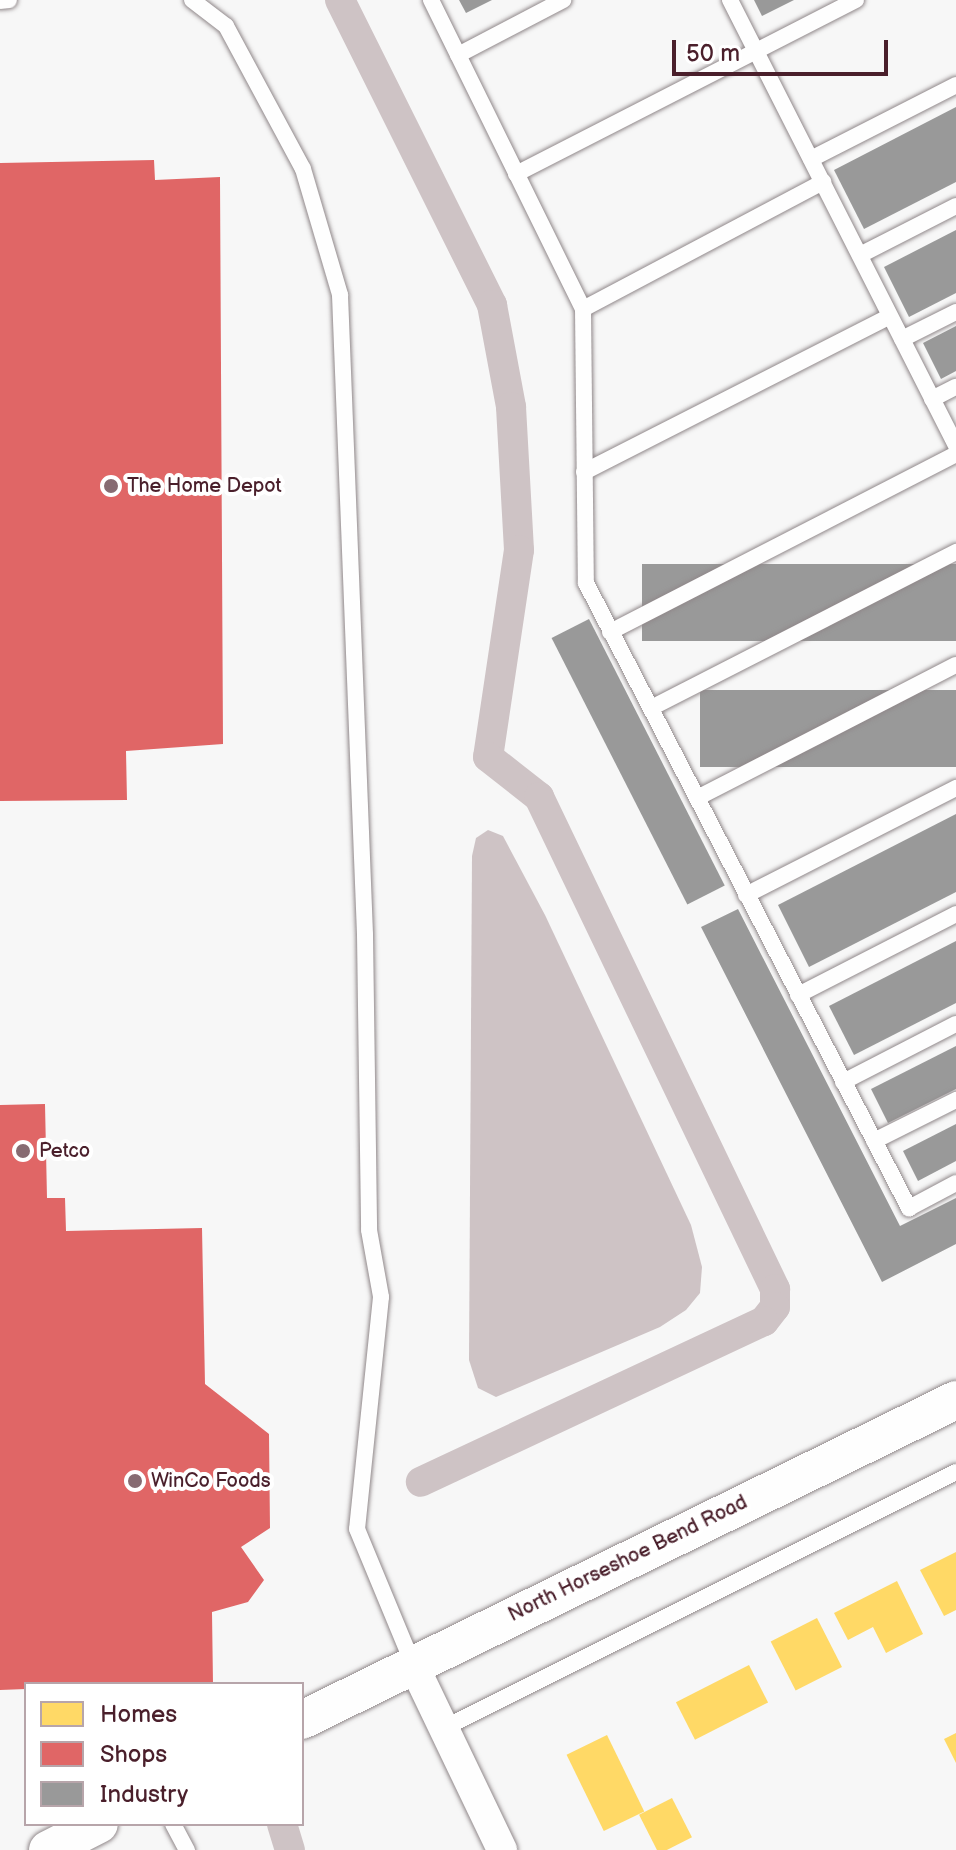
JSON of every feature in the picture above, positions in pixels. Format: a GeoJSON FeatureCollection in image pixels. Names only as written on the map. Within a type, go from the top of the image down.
{"type":"FeatureCollection","features":[{"type":"Feature","properties":{"kind":"street","name":"North Horseshoe Bend Road"},"geometry":{"type":"LineString","coordinates":[[304,1719],[956,1400]]}},
{"type":"Feature","properties":{"kind":"street"},"geometry":{"type":"LineString","coordinates":[[413,1664],[502,1850]]}},
{"type":"Feature","properties":{"kind":"street"},"geometry":{"type":"LineString","coordinates":[[48,1850],[95,1826]]}},
{"type":"Feature","properties":{"kind":"lane"},"geometry":{"type":"LineString","coordinates":[[0,1],[9,0]]}},
{"type":"Feature","properties":{"kind":"lane"},"geometry":{"type":"LineString","coordinates":[[192,0],[226,26],[303,169],[340,295],[365,935],[369,1230],[381,1297],[357,1529],[413,1664]]}},
{"type":"Feature","properties":{"kind":"lane"},"geometry":{"type":"LineString","coordinates":[[431,0],[583,309],[586,583],[909,1208],[956,1183]]}},
{"type":"Feature","properties":{"kind":"lane"},"geometry":{"type":"LineString","coordinates":[[458,55],[563,0]]}},
{"type":"Feature","properties":{"kind":"lane"},"geometry":{"type":"LineString","coordinates":[[730,0],[956,445]]}},
{"type":"Feature","properties":{"kind":"lane"},"geometry":{"type":"LineString","coordinates":[[516,174],[856,0]]}},
{"type":"Feature","properties":{"kind":"lane"},"geometry":{"type":"LineString","coordinates":[[811,159],[956,85]]}},
{"type":"Feature","properties":{"kind":"lane"},"geometry":{"type":"LineString","coordinates":[[583,309],[823,182]]}},
{"type":"Feature","properties":{"kind":"lane"},"geometry":{"type":"LineString","coordinates":[[860,255],[956,206]]}},
{"type":"Feature","properties":{"kind":"lane"},"geometry":{"type":"LineString","coordinates":[[902,339],[956,312]]}},
{"type":"Feature","properties":{"kind":"lane"},"geometry":{"type":"LineString","coordinates":[[584,472],[890,316]]}},
{"type":"Feature","properties":{"kind":"lane"},"geometry":{"type":"LineString","coordinates":[[932,399],[956,387]]}},
{"type":"Feature","properties":{"kind":"lane"},"geometry":{"type":"LineString","coordinates":[[610,632],[956,454]]}},
{"type":"Feature","properties":{"kind":"lane"},"geometry":{"type":"LineString","coordinates":[[651,708],[956,552]]}},
{"type":"Feature","properties":{"kind":"lane"},"geometry":{"type":"LineString","coordinates":[[697,798],[956,665]]}},
{"type":"Feature","properties":{"kind":"lane"},"geometry":{"type":"LineString","coordinates":[[746,895],[956,788]]}},
{"type":"Feature","properties":{"kind":"lane"},"geometry":{"type":"LineString","coordinates":[[798,995],[956,914]]}},
{"type":"Feature","properties":{"kind":"lane"},"geometry":{"type":"LineString","coordinates":[[843,1082],[956,1024]]}},
{"type":"Feature","properties":{"kind":"lane"},"geometry":{"type":"LineString","coordinates":[[874,1141],[956,1100]]}},
{"type":"Feature","properties":{"kind":"lane"},"geometry":{"type":"LineString","coordinates":[[444,1728],[956,1472]]}},
{"type":"Feature","properties":{"kind":"lane"},"geometry":{"type":"LineString","coordinates":[[174,1826],[187,1850]]}},
{"type":"Feature","properties":{"kind":"shaded area"},"geometry":{"type":"Polygon","coordinates":[[[488,830],[503,836],[545,915],[691,1225],[702,1267],[700,1293],[686,1310],[660,1327],[496,1397],[478,1388],[469,1360],[472,856],[476,838],[488,830]]]}},
{"type":"Feature","properties":{"kind":"building: Homes"},"geometry":{"type":"Polygon","coordinates":[[[956,1552],[956,1610],[944,1616],[920,1570],[956,1552]]]}},
{"type":"Feature","properties":{"kind":"building: Homes"},"geometry":{"type":"Polygon","coordinates":[[[897,1581],[923,1634],[886,1653],[873,1627],[848,1640],[834,1613],[897,1581]]]}},
{"type":"Feature","properties":{"kind":"building: Homes"},"geometry":{"type":"Polygon","coordinates":[[[817,1618],[842,1667],[796,1691],[771,1642],[817,1618]]]}},
{"type":"Feature","properties":{"kind":"building: Homes"},"geometry":{"type":"Polygon","coordinates":[[[749,1665],[768,1702],[695,1740],[676,1702],[749,1665]]]}},
{"type":"Feature","properties":{"kind":"building: Homes"},"geometry":{"type":"Polygon","coordinates":[[[956,1733],[956,1763],[944,1739],[956,1733]]]}},
{"type":"Feature","properties":{"kind":"building: Homes"},"geometry":{"type":"Polygon","coordinates":[[[607,1735],[644,1811],[604,1831],[567,1755],[607,1735]]]}},
{"type":"Feature","properties":{"kind":"building: Homes"},"geometry":{"type":"Polygon","coordinates":[[[672,1798],[692,1837],[667,1850],[657,1850],[639,1815],[672,1798]]]}},
{"type":"Feature","properties":{"kind":"building: Shops","name":"The Home Depot"},"geometry":{"type":"Polygon","coordinates":[[[154,160],[155,180],[220,177],[223,744],[126,751],[127,800],[0,801],[0,163],[154,160]]]}},
{"type":"Feature","properties":{"kind":"building: Shops","name":"WinCo Foods"},"geometry":{"type":"Polygon","coordinates":[[[45,1104],[47,1198],[65,1198],[66,1231],[202,1228],[205,1384],[269,1434],[270,1528],[241,1547],[264,1580],[248,1602],[212,1612],[213,1682],[24,1682],[24,1689],[0,1690],[0,1105],[45,1104]]]}},
{"type":"Feature","properties":{"kind":"building: Industry"},"geometry":{"type":"Polygon","coordinates":[[[459,0],[492,0],[466,13],[459,0]]]}},
{"type":"Feature","properties":{"kind":"building: Industry"},"geometry":{"type":"Polygon","coordinates":[[[754,0],[794,0],[762,16],[754,0]]]}},
{"type":"Feature","properties":{"kind":"building: Industry"},"geometry":{"type":"Polygon","coordinates":[[[956,107],[956,182],[864,229],[834,170],[956,107]]]}},
{"type":"Feature","properties":{"kind":"building: Industry"},"geometry":{"type":"Polygon","coordinates":[[[956,230],[956,293],[909,317],[884,267],[956,230]]]}},
{"type":"Feature","properties":{"kind":"building: Industry"},"geometry":{"type":"Polygon","coordinates":[[[956,326],[956,371],[941,379],[923,343],[956,326]]]}},
{"type":"Feature","properties":{"kind":"building: Industry"},"geometry":{"type":"Polygon","coordinates":[[[642,564],[956,564],[956,641],[642,641],[642,564]]]}},
{"type":"Feature","properties":{"kind":"building: Industry"},"geometry":{"type":"Polygon","coordinates":[[[589,619],[725,885],[687,904],[552,638],[589,619]]]}},
{"type":"Feature","properties":{"kind":"building: Industry"},"geometry":{"type":"Polygon","coordinates":[[[700,690],[956,690],[956,767],[700,767],[700,690]]]}},
{"type":"Feature","properties":{"kind":"building: Industry"},"geometry":{"type":"Polygon","coordinates":[[[956,814],[956,892],[809,967],[778,905],[956,814]]]}},
{"type":"Feature","properties":{"kind":"building: Industry"},"geometry":{"type":"Polygon","coordinates":[[[738,909],[900,1226],[956,1198],[956,1244],[882,1282],[701,927],[738,909]]]}},
{"type":"Feature","properties":{"kind":"building: Industry"},"geometry":{"type":"Polygon","coordinates":[[[956,941],[956,1003],[854,1055],[829,1006],[956,941]]]}},
{"type":"Feature","properties":{"kind":"building: Industry"},"geometry":{"type":"Polygon","coordinates":[[[956,1046],[956,1089],[888,1123],[871,1089],[956,1046]]]}},
{"type":"Feature","properties":{"kind":"building: Industry"},"geometry":{"type":"Polygon","coordinates":[[[956,1124],[956,1161],[918,1181],[903,1151],[956,1124]]]}},
{"type":"Feature","properties":{"kind":"waterway"},"geometry":{"type":"LineString","coordinates":[[340,0],[492,305],[511,407],[519,550],[488,757],[539,797],[775,1289],[775,1307],[764,1321],[421,1482]]}},
{"type":"Feature","properties":{"kind":"waterway"},"geometry":{"type":"LineString","coordinates":[[283,1826],[290,1850]]}},
{"type":"Feature","properties":{"kind":"place","name":"The Home Depot"},"geometry":{"type":"Point","coordinates":[111,486]}},
{"type":"Feature","properties":{"kind":"place","name":"Petco"},"geometry":{"type":"Point","coordinates":[23,1151]}},
{"type":"Feature","properties":{"kind":"place","name":"WinCo Foods"},"geometry":{"type":"Point","coordinates":[135,1481]}}]}
